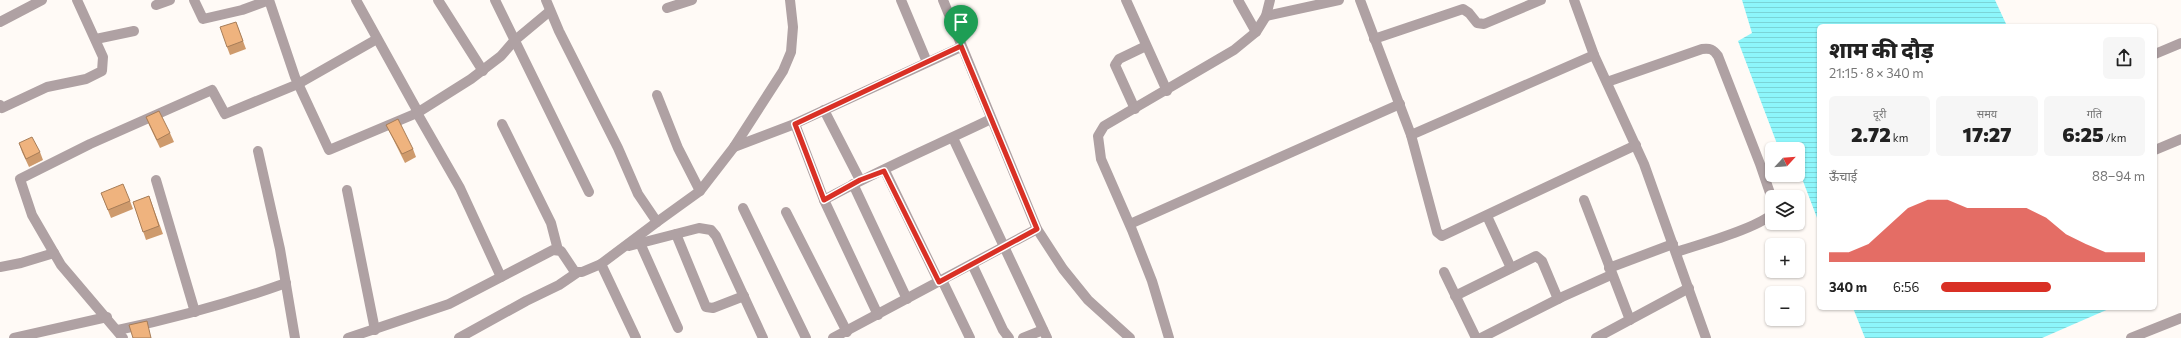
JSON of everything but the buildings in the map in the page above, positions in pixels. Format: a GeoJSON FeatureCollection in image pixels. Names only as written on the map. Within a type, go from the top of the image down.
{"type":"FeatureCollection","features":[{"type":"Feature","properties":{"kind":"street"},"geometry":{"type":"LineString","coordinates":[[0,22],[42,0]]}},
{"type":"Feature","properties":{"kind":"street"},"geometry":{"type":"LineString","coordinates":[[0,105],[2,108],[47,87],[97,75],[102,71],[103,65],[96,39],[77,0]]}},
{"type":"Feature","properties":{"kind":"street"},"geometry":{"type":"LineString","coordinates":[[156,5],[170,0]]}},
{"type":"Feature","properties":{"kind":"street"},"geometry":{"type":"LineString","coordinates":[[194,0],[203,19],[242,10],[269,0],[287,58],[329,150],[418,113],[482,71],[501,56],[514,41],[550,11]]}},
{"type":"Feature","properties":{"kind":"street"},"geometry":{"type":"LineString","coordinates":[[356,0],[460,188],[501,277]]}},
{"type":"Feature","properties":{"kind":"street"},"geometry":{"type":"LineString","coordinates":[[438,0],[482,71]]}},
{"type":"Feature","properties":{"kind":"street"},"geometry":{"type":"LineString","coordinates":[[495,0],[589,192]]}},
{"type":"Feature","properties":{"kind":"street"},"geometry":{"type":"LineString","coordinates":[[546,0],[558,31],[618,148],[638,194],[657,222]]}},
{"type":"Feature","properties":{"kind":"street"},"geometry":{"type":"LineString","coordinates":[[667,8],[692,0]]}},
{"type":"Feature","properties":{"kind":"street"},"geometry":{"type":"LineString","coordinates":[[459,338],[526,301],[559,285],[578,272],[601,264],[700,191],[734,148],[783,71],[792,52],[793,27],[790,0]]}},
{"type":"Feature","properties":{"kind":"street"},"geometry":{"type":"LineString","coordinates":[[901,0],[927,62]]}},
{"type":"Feature","properties":{"kind":"street"},"geometry":{"type":"LineString","coordinates":[[943,0],[1037,229],[1063,269],[1088,300],[1130,338]]}},
{"type":"Feature","properties":{"kind":"street"},"geometry":{"type":"LineString","coordinates":[[1126,0],[1167,90]]}},
{"type":"Feature","properties":{"kind":"street"},"geometry":{"type":"LineString","coordinates":[[1238,0],[1256,32]]}},
{"type":"Feature","properties":{"kind":"street"},"geometry":{"type":"LineString","coordinates":[[1169,338],[1152,281],[1130,224],[1101,158],[1098,136],[1104,126],[1234,50],[1256,32],[1266,16],[1270,0]]}},
{"type":"Feature","properties":{"kind":"street"},"geometry":{"type":"LineString","coordinates":[[1266,16],[1339,0]]}},
{"type":"Feature","properties":{"kind":"street"},"geometry":{"type":"LineString","coordinates":[[1360,0],[1411,135],[1439,234],[1446,235],[1636,145]]}},
{"type":"Feature","properties":{"kind":"street"},"geometry":{"type":"LineString","coordinates":[[1374,39],[1463,8],[1469,13],[1476,23],[1484,24],[1541,0]]}},
{"type":"Feature","properties":{"kind":"street"},"geometry":{"type":"LineString","coordinates":[[1577,1],[1594,55],[1636,145],[1690,288],[1706,338]]}},
{"type":"Feature","properties":{"kind":"street"},"geometry":{"type":"LineString","coordinates":[[96,39],[134,30]]}},
{"type":"Feature","properties":{"kind":"street"},"geometry":{"type":"LineString","coordinates":[[286,283],[237,300],[120,334],[107,317],[79,287],[54,253],[32,214],[20,179],[90,144],[212,90],[225,114],[298,84],[377,39]]}},
{"type":"Feature","properties":{"kind":"street"},"geometry":{"type":"LineString","coordinates":[[2157,53],[2181,43]]}},
{"type":"Feature","properties":{"kind":"street"},"geometry":{"type":"LineString","coordinates":[[734,148],[795,124],[961,46]]}},
{"type":"Feature","properties":{"kind":"street"},"geometry":{"type":"LineString","coordinates":[[1135,109],[1115,65],[1119,59],[1146,46]]}},
{"type":"Feature","properties":{"kind":"street"},"geometry":{"type":"LineString","coordinates":[[1607,82],[1702,49],[1709,48],[1714,51],[1718,56],[1758,156],[1769,190]]}},
{"type":"Feature","properties":{"kind":"street"},"geometry":{"type":"LineString","coordinates":[[1411,135],[1594,55]]}},
{"type":"Feature","properties":{"kind":"street"},"geometry":{"type":"LineString","coordinates":[[657,95],[678,148],[700,191]]}},
{"type":"Feature","properties":{"kind":"street"},"geometry":{"type":"LineString","coordinates":[[1130,224],[1400,104]]}},
{"type":"Feature","properties":{"kind":"street"},"geometry":{"type":"LineString","coordinates":[[824,110],[857,182],[907,300]]}},
{"type":"Feature","properties":{"kind":"street"},"geometry":{"type":"LineString","coordinates":[[824,200],[857,182],[884,171],[991,119]]}},
{"type":"Feature","properties":{"kind":"street"},"geometry":{"type":"LineString","coordinates":[[502,124],[551,223],[558,250],[572,270],[578,272]]}},
{"type":"Feature","properties":{"kind":"street"},"geometry":{"type":"LineString","coordinates":[[795,124],[824,200],[878,315]]}},
{"type":"Feature","properties":{"kind":"street"},"geometry":{"type":"LineString","coordinates":[[953,138],[1003,248],[1045,334],[1023,338]]}},
{"type":"Feature","properties":{"kind":"street"},"geometry":{"type":"LineString","coordinates":[[2157,149],[2181,139]]}},
{"type":"Feature","properties":{"kind":"street"},"geometry":{"type":"LineString","coordinates":[[258,151],[286,283],[295,338]]}},
{"type":"Feature","properties":{"kind":"street"},"geometry":{"type":"LineString","coordinates":[[884,171],[970,338]]}},
{"type":"Feature","properties":{"kind":"street"},"geometry":{"type":"LineString","coordinates":[[156,180],[195,312]]}},
{"type":"Feature","properties":{"kind":"street"},"geometry":{"type":"LineString","coordinates":[[347,190],[375,330]]}},
{"type":"Feature","properties":{"kind":"street"},"geometry":{"type":"LineString","coordinates":[[1584,200],[1610,272],[1630,320]]}},
{"type":"Feature","properties":{"kind":"street"},"geometry":{"type":"LineString","coordinates":[[743,208],[806,338]]}},
{"type":"Feature","properties":{"kind":"street"},"geometry":{"type":"LineString","coordinates":[[786,212],[846,332]]}},
{"type":"Feature","properties":{"kind":"street"},"geometry":{"type":"LineString","coordinates":[[1487,216],[1511,268]]}},
{"type":"Feature","properties":{"kind":"street"},"geometry":{"type":"LineString","coordinates":[[1482,338],[1610,272],[1675,248],[1751,226],[1765,219]]}},
{"type":"Feature","properties":{"kind":"street"},"geometry":{"type":"LineString","coordinates":[[623,247],[699,228],[711,230],[763,338]]}},
{"type":"Feature","properties":{"kind":"street"},"geometry":{"type":"LineString","coordinates":[[834,338],[1037,229]]}},
{"type":"Feature","properties":{"kind":"street"},"geometry":{"type":"LineString","coordinates":[[676,234],[706,307],[713,308],[744,296]]}},
{"type":"Feature","properties":{"kind":"street"},"geometry":{"type":"LineString","coordinates":[[640,243],[678,328]]}},
{"type":"Feature","properties":{"kind":"street"},"geometry":{"type":"LineString","coordinates":[[348,338],[449,304],[553,250],[558,250]]}},
{"type":"Feature","properties":{"kind":"street"},"geometry":{"type":"LineString","coordinates":[[0,267],[21,263],[54,253]]}},
{"type":"Feature","properties":{"kind":"street"},"geometry":{"type":"LineString","coordinates":[[1455,296],[1533,257],[1539,257],[1558,299]]}},
{"type":"Feature","properties":{"kind":"street"},"geometry":{"type":"LineString","coordinates":[[601,264],[636,338]]}},
{"type":"Feature","properties":{"kind":"street"},"geometry":{"type":"LineString","coordinates":[[972,264],[1003,330],[1009,338]]}},
{"type":"Feature","properties":{"kind":"street"},"geometry":{"type":"LineString","coordinates":[[1444,272],[1476,338]]}},
{"type":"Feature","properties":{"kind":"street"},"geometry":{"type":"LineString","coordinates":[[1596,338],[1690,288]]}},
{"type":"Feature","properties":{"kind":"street"},"geometry":{"type":"LineString","coordinates":[[15,338],[52,334],[107,317]]}},
{"type":"Feature","properties":{"kind":"street"},"geometry":{"type":"LineString","coordinates":[[2131,338],[2181,318]]}},
{"type":"Feature","properties":{"kind":"water"},"geometry":{"type":"Polygon","coordinates":[[[1742,0],[1995,0],[2006,24],[1817,24],[1817,218],[1803,182],[1805,182],[1805,142],[1776,142],[1738,41],[1752,33],[1742,0]]]}},
{"type":"Feature","properties":{"kind":"water"},"geometry":{"type":"Polygon","coordinates":[[[1854,310],[2106,310],[2042,338],[1865,338],[1854,310]]]}},
{"type":"Feature","properties":{"kind":"route"},"geometry":{"type":"LineString","coordinates":[[961,46],[1037,229],[939,282],[884,171],[860,180],[824,200],[795,124],[961,46]]}}]}
